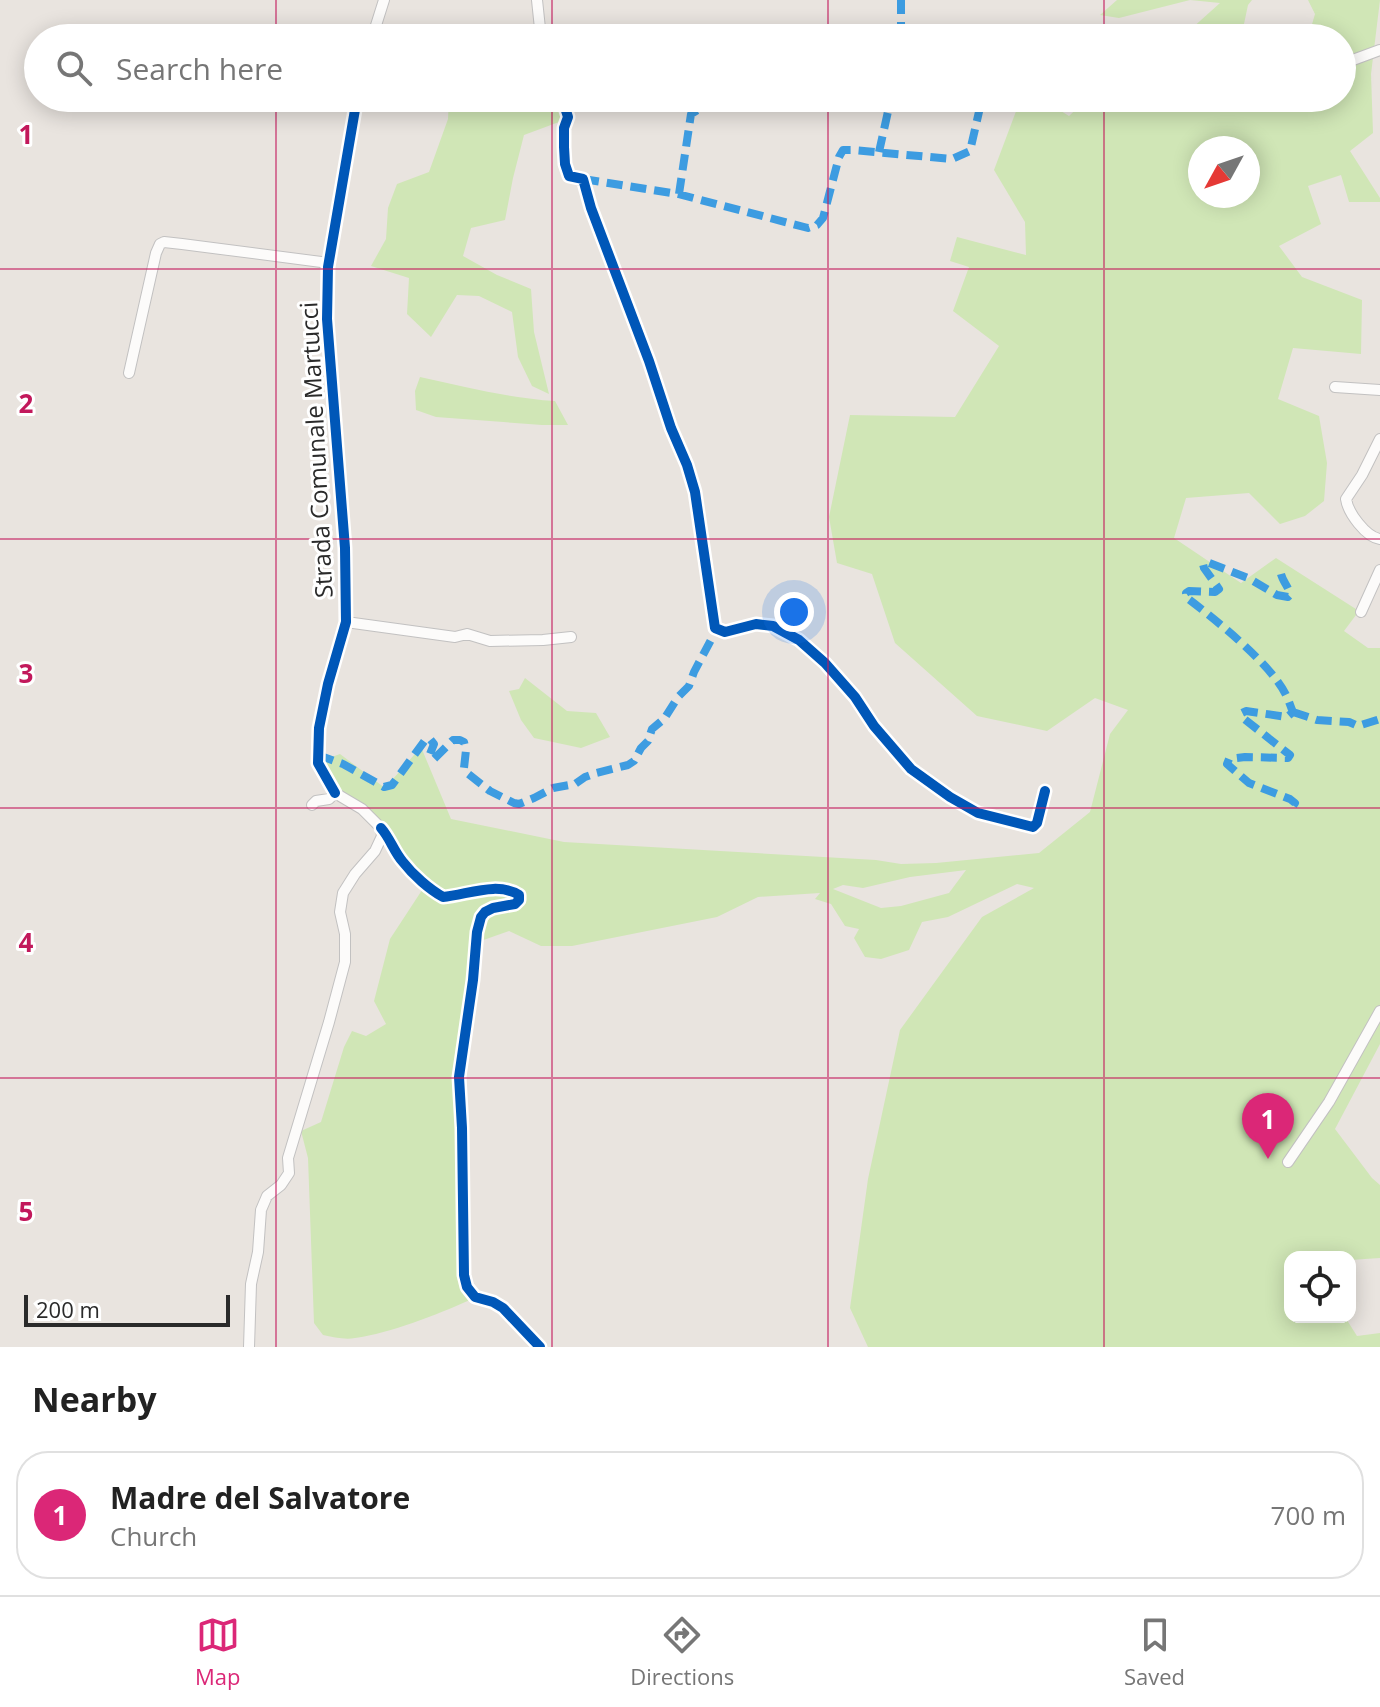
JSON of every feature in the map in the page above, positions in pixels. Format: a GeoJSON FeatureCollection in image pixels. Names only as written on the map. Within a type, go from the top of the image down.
{"type":"FeatureCollection","features":[{"type":"Feature","properties":{"kind":"street"},"geometry":{"type":"LineString","coordinates":[[376,24],[384,0]]}},
{"type":"Feature","properties":{"kind":"street"},"geometry":{"type":"LineString","coordinates":[[537,0],[540,24]]}},
{"type":"Feature","properties":{"kind":"street"},"geometry":{"type":"LineString","coordinates":[[1356,59],[1380,50]]}},
{"type":"Feature","properties":{"kind":"street","name":"Strada Comunale Martucci"},"geometry":{"type":"LineString","coordinates":[[335,793],[318,765],[319,728],[346,622],[345,548],[327,319],[329,263],[355,112]]}},
{"type":"Feature","properties":{"kind":"street"},"geometry":{"type":"LineString","coordinates":[[566,112],[565,164],[569,176],[583,179],[691,478],[715,628],[725,632],[756,624],[773,626],[799,640],[825,663],[855,697],[874,726],[911,769],[978,813],[1033,827],[1037,823],[1045,791]]}},
{"type":"Feature","properties":{"kind":"street"},"geometry":{"type":"LineString","coordinates":[[129,373],[160,244],[182,244],[329,263]]}},
{"type":"Feature","properties":{"kind":"street"},"geometry":{"type":"LineString","coordinates":[[1335,387],[1380,390]]}},
{"type":"Feature","properties":{"kind":"street"},"geometry":{"type":"LineString","coordinates":[[1380,439],[1346,499],[1348,510],[1373,538],[1380,539]]}},
{"type":"Feature","properties":{"kind":"street"},"geometry":{"type":"LineString","coordinates":[[1361,612],[1380,570]]}},
{"type":"Feature","properties":{"kind":"street"},"geometry":{"type":"LineString","coordinates":[[346,622],[455,637],[467,634],[490,641],[571,637]]}},
{"type":"Feature","properties":{"kind":"street"},"geometry":{"type":"LineString","coordinates":[[312,805],[316,801],[329,799],[335,793],[357,805],[389,836],[402,861],[443,897],[499,889],[519,895],[515,904],[485,912],[477,932],[459,1077],[464,1275],[467,1287],[475,1297],[503,1308],[535,1345]]}},
{"type":"Feature","properties":{"kind":"street"},"geometry":{"type":"LineString","coordinates":[[249,1347],[251,1284],[258,1252],[261,1210],[267,1196],[281,1185],[289,1173],[288,1158],[345,962],[345,934],[340,912],[343,893],[375,851],[382,836],[381,828]]}},
{"type":"Feature","properties":{"kind":"street"},"geometry":{"type":"LineString","coordinates":[[1288,1162],[1329,1102],[1380,1011]]}},
{"type":"Feature","properties":{"kind":"green space"},"geometry":{"type":"Polygon","coordinates":[[[1117,0],[1190,0],[1119,18],[1100,15],[1117,0]]]}},
{"type":"Feature","properties":{"kind":"green space"},"geometry":{"type":"Polygon","coordinates":[[[1190,0],[1252,0],[1244,24],[1197,24],[1220,3],[1190,0]]]}},
{"type":"Feature","properties":{"kind":"green space"},"geometry":{"type":"Polygon","coordinates":[[[1308,0],[1380,0],[1371,74],[1373,133],[1350,151],[1380,202],[1349,202],[1341,175],[1308,186],[1321,224],[1279,246],[1302,277],[1362,300],[1361,354],[1293,348],[1278,399],[1319,416],[1327,463],[1324,501],[1305,516],[1280,524],[1249,493],[1186,498],[1174,538],[1241,583],[1276,558],[1359,611],[1344,631],[1368,648],[1380,648],[1380,1044],[1335,1129],[1380,1185],[1380,1258],[1356,1260],[1356,1251],[1284,1251],[1284,1323],[1349,1323],[1357,1336],[1380,1333],[1380,1347],[868,1347],[850,1308],[868,1179],[900,1030],[982,917],[1034,888],[1017,884],[948,917],[922,922],[909,950],[881,959],[865,957],[854,938],[859,929],[845,926],[831,904],[815,899],[820,893],[758,897],[717,917],[572,946],[541,946],[509,931],[475,943],[463,1036],[462,1279],[470,1300],[413,1323],[369,1336],[347,1339],[323,1335],[314,1323],[308,1158],[301,1131],[321,1122],[344,1047],[352,1031],[366,1036],[386,1024],[374,1001],[390,939],[426,884],[384,833],[333,792],[315,763],[340,754],[385,788],[421,747],[451,819],[564,842],[901,864],[1039,853],[1090,812],[1110,734],[1128,710],[1095,698],[1047,731],[977,716],[895,643],[872,574],[837,563],[829,517],[850,415],[955,417],[999,346],[953,311],[969,267],[950,261],[957,237],[1026,255],[1025,222],[994,170],[1016,112],[1063,112],[1069,116],[1073,112],[1356,112],[1356,24],[1312,24],[1315,14],[1308,0]],[[966,870],[910,877],[863,888],[843,885],[833,889],[881,908],[949,893],[966,870]]]}},
{"type":"Feature","properties":{"kind":"green space"},"geometry":{"type":"Polygon","coordinates":[[[448,112],[562,112],[559,122],[524,135],[505,220],[471,228],[463,256],[531,289],[534,332],[549,394],[532,386],[518,357],[512,312],[479,296],[457,295],[431,337],[407,314],[409,278],[371,266],[386,239],[388,208],[397,184],[429,172],[448,112]]]}},
{"type":"Feature","properties":{"kind":"green space"},"geometry":{"type":"Polygon","coordinates":[[[420,377],[504,395],[555,401],[568,425],[436,417],[416,410],[415,391],[420,377]]]}},
{"type":"Feature","properties":{"kind":"green space"},"geometry":{"type":"Polygon","coordinates":[[[525,678],[567,711],[596,713],[610,737],[581,748],[534,738],[521,720],[509,691],[519,689],[525,678]]]}},
{"type":"Feature","properties":{"kind":"marked path"},"geometry":{"type":"LineString","coordinates":[[901,0],[901,24]]}},
{"type":"Feature","properties":{"kind":"marked path"},"geometry":{"type":"LineString","coordinates":[[679,194],[691,114],[694,112]]}},
{"type":"Feature","properties":{"kind":"marked path"},"geometry":{"type":"LineString","coordinates":[[879,152],[888,112]]}},
{"type":"Feature","properties":{"kind":"marked path"},"geometry":{"type":"LineString","coordinates":[[583,179],[678,194],[808,228],[817,225],[823,218],[843,150],[952,159],[970,151],[979,112]]}},
{"type":"Feature","properties":{"kind":"marked path"},"geometry":{"type":"LineString","coordinates":[[1281,574],[1290,595],[1288,597],[1277,595],[1248,578],[1207,562],[1203,564],[1204,568],[1219,589],[1215,592],[1186,593],[1187,598],[1269,670],[1287,697],[1293,712],[1287,717],[1242,713],[1243,718],[1290,755],[1288,758],[1245,757],[1229,759],[1227,764],[1249,783],[1290,799],[1295,803],[1293,806]]}},
{"type":"Feature","properties":{"kind":"marked path"},"geometry":{"type":"LineString","coordinates":[[318,755],[343,764],[384,787],[392,785],[426,739],[434,744],[430,754],[434,759],[453,740],[460,740],[464,742],[466,750],[464,768],[467,773],[490,791],[519,804],[553,788],[575,784],[585,777],[634,761],[652,729],[664,719],[689,686],[715,628]]}},
{"type":"Feature","properties":{"kind":"marked path"},"geometry":{"type":"LineString","coordinates":[[1293,712],[1317,720],[1349,722],[1358,726],[1380,719]]}},
{"type":"Feature","properties":{"kind":"cycle path"},"geometry":{"type":"LineString","coordinates":[[335,793],[318,763],[319,728],[346,622],[345,548],[327,319],[328,267],[355,112]]}},
{"type":"Feature","properties":{"kind":"cycle path"},"geometry":{"type":"LineString","coordinates":[[566,112],[564,147],[569,176],[583,179],[695,492],[715,628],[725,632],[756,624],[773,626],[799,640],[825,663],[855,697],[874,726],[911,769],[978,813],[1033,827],[1037,823],[1045,791]]}},
{"type":"Feature","properties":{"kind":"cycle path"},"geometry":{"type":"LineString","coordinates":[[381,828],[407,867],[443,897],[492,889],[519,895],[515,904],[485,912],[477,932],[459,1077],[464,1275],[467,1287],[475,1297],[503,1308],[540,1347]]}},
{"type":"Feature","properties":{"kind":"place","name":"Madre del Salvatore"},"geometry":{"type":"Point","coordinates":[1268,1159]}}]}
